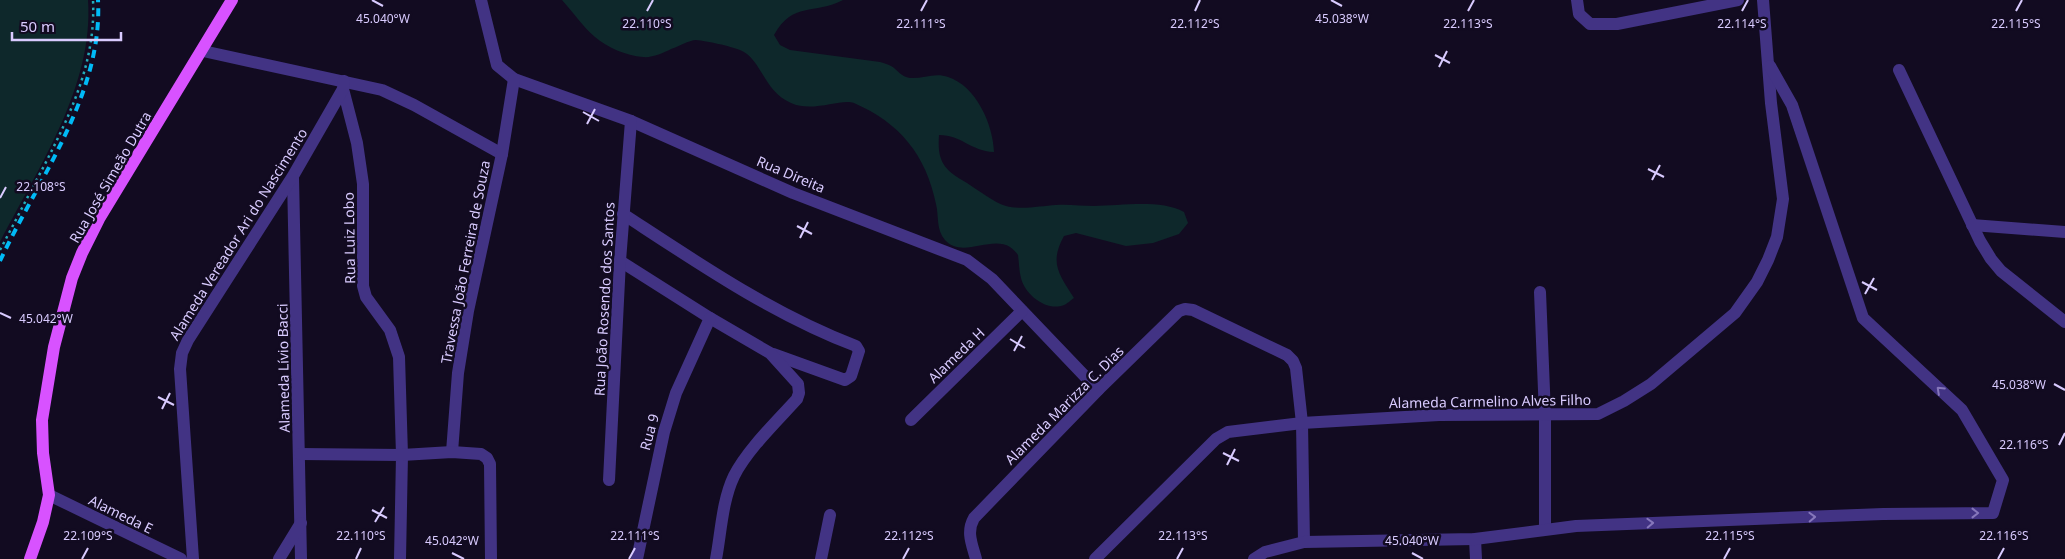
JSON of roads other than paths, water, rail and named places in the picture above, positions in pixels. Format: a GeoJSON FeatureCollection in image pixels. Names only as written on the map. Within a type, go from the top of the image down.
{"type":"FeatureCollection","features":[{"type":"Feature","properties":{"kind":"main road","name":"Rua José Simeão Dutra"},"geometry":{"type":"LineString","coordinates":[[30,559],[43,522],[48,496],[43,453],[42,420],[54,347],[72,278],[99,219],[203,51],[232,0]]}},
{"type":"Feature","properties":{"kind":"street","name":"Rua Direita"},"geometry":{"type":"LineString","coordinates":[[481,0],[497,65],[514,79],[631,120],[793,192],[967,260],[992,278],[1022,312],[1098,390]]}},
{"type":"Feature","properties":{"kind":"street"},"geometry":{"type":"LineString","coordinates":[[1577,0],[1579,14],[1590,24],[1617,24],[1738,0]]}},
{"type":"Feature","properties":{"kind":"street","name":"Alameda Carmelino Alves Filho"},"geometry":{"type":"LineString","coordinates":[[1095,559],[1216,439],[1228,432],[1302,423],[1439,415],[1598,414],[1651,384],[1735,313],[1757,282],[1777,236],[1783,199],[1771,103],[1770,66],[1763,0]]}},
{"type":"Feature","properties":{"kind":"street"},"geometry":{"type":"LineString","coordinates":[[203,51],[344,85],[382,90],[414,105],[502,154]]}},
{"type":"Feature","properties":{"kind":"street"},"geometry":{"type":"LineString","coordinates":[[1254,559],[1265,552],[1304,542],[1476,539],[1545,529],[1601,526],[1883,514],[1992,512],[2002,480],[1962,410],[1862,318],[1792,105],[1770,66]]}},
{"type":"Feature","properties":{"kind":"street"},"geometry":{"type":"LineString","coordinates":[[1898,70],[1972,225],[1991,260],[2001,271],[2065,322]]}},
{"type":"Feature","properties":{"kind":"street","name":"Travessa João Ferreira de Souza"},"geometry":{"type":"LineString","coordinates":[[452,452],[458,373],[468,311],[502,154],[514,79]]}},
{"type":"Feature","properties":{"kind":"street","name":"Alameda Vereador Ari do Nascimento"},"geometry":{"type":"LineString","coordinates":[[193,559],[180,369],[182,354],[188,340],[293,176],[344,85]]}},
{"type":"Feature","properties":{"kind":"street","name":"Rua Luiz Lobo"},"geometry":{"type":"LineString","coordinates":[[344,85],[357,143],[363,184],[363,286],[366,297],[390,330],[400,357],[402,454],[400,559]]}},
{"type":"Feature","properties":{"kind":"street","name":"Rua João Rosendo dos Santos"},"geometry":{"type":"LineString","coordinates":[[609,480],[620,261],[631,120]]}},
{"type":"Feature","properties":{"kind":"street","name":"Alameda Lívio Bacci"},"geometry":{"type":"LineString","coordinates":[[293,176],[301,559]]}},
{"type":"Feature","properties":{"kind":"street"},"geometry":{"type":"LineString","coordinates":[[620,261],[710,318],[770,353],[845,380],[851,376],[859,351],[856,346],[822,333],[785,315],[707,269],[623,214]]}},
{"type":"Feature","properties":{"kind":"street"},"geometry":{"type":"LineString","coordinates":[[1972,225],[2065,232]]}},
{"type":"Feature","properties":{"kind":"street"},"geometry":{"type":"LineString","coordinates":[[1540,292],[1545,415],[1545,529]]}},
{"type":"Feature","properties":{"kind":"street","name":"Alameda Marizza C. Dias"},"geometry":{"type":"LineString","coordinates":[[976,559],[969,534],[974,518],[1098,390],[1179,311],[1185,309],[1193,310],[1287,355],[1294,361],[1302,423]]}},
{"type":"Feature","properties":{"kind":"street","name":"Alameda H"},"geometry":{"type":"LineString","coordinates":[[911,420],[1022,312]]}},
{"type":"Feature","properties":{"kind":"street","name":"Rua 9"},"geometry":{"type":"LineString","coordinates":[[636,559],[666,424],[676,393],[710,318]]}},
{"type":"Feature","properties":{"kind":"street"},"geometry":{"type":"LineString","coordinates":[[716,559],[728,493],[734,476],[745,459],[797,399],[799,393],[798,384],[793,377],[770,353]]}},
{"type":"Feature","properties":{"kind":"street"},"geometry":{"type":"LineString","coordinates":[[1302,423],[1304,542]]}},
{"type":"Feature","properties":{"kind":"street"},"geometry":{"type":"LineString","coordinates":[[300,454],[452,452],[481,454],[487,458],[490,464],[491,559]]}},
{"type":"Feature","properties":{"kind":"street","name":"Alameda E"},"geometry":{"type":"LineString","coordinates":[[48,496],[181,559]]}},
{"type":"Feature","properties":{"kind":"street"},"geometry":{"type":"LineString","coordinates":[[821,559],[830,515]]}},
{"type":"Feature","properties":{"kind":"street"},"geometry":{"type":"LineString","coordinates":[[278,559],[301,523]]}},
{"type":"Feature","properties":{"kind":"street"},"geometry":{"type":"LineString","coordinates":[[1476,539],[1476,559]]}},
{"type":"Feature","properties":{"kind":"railway"},"geometry":{"type":"LineString","coordinates":[[0,261],[65,135],[79,102],[90,69],[97,35],[98,0]]}}]}
